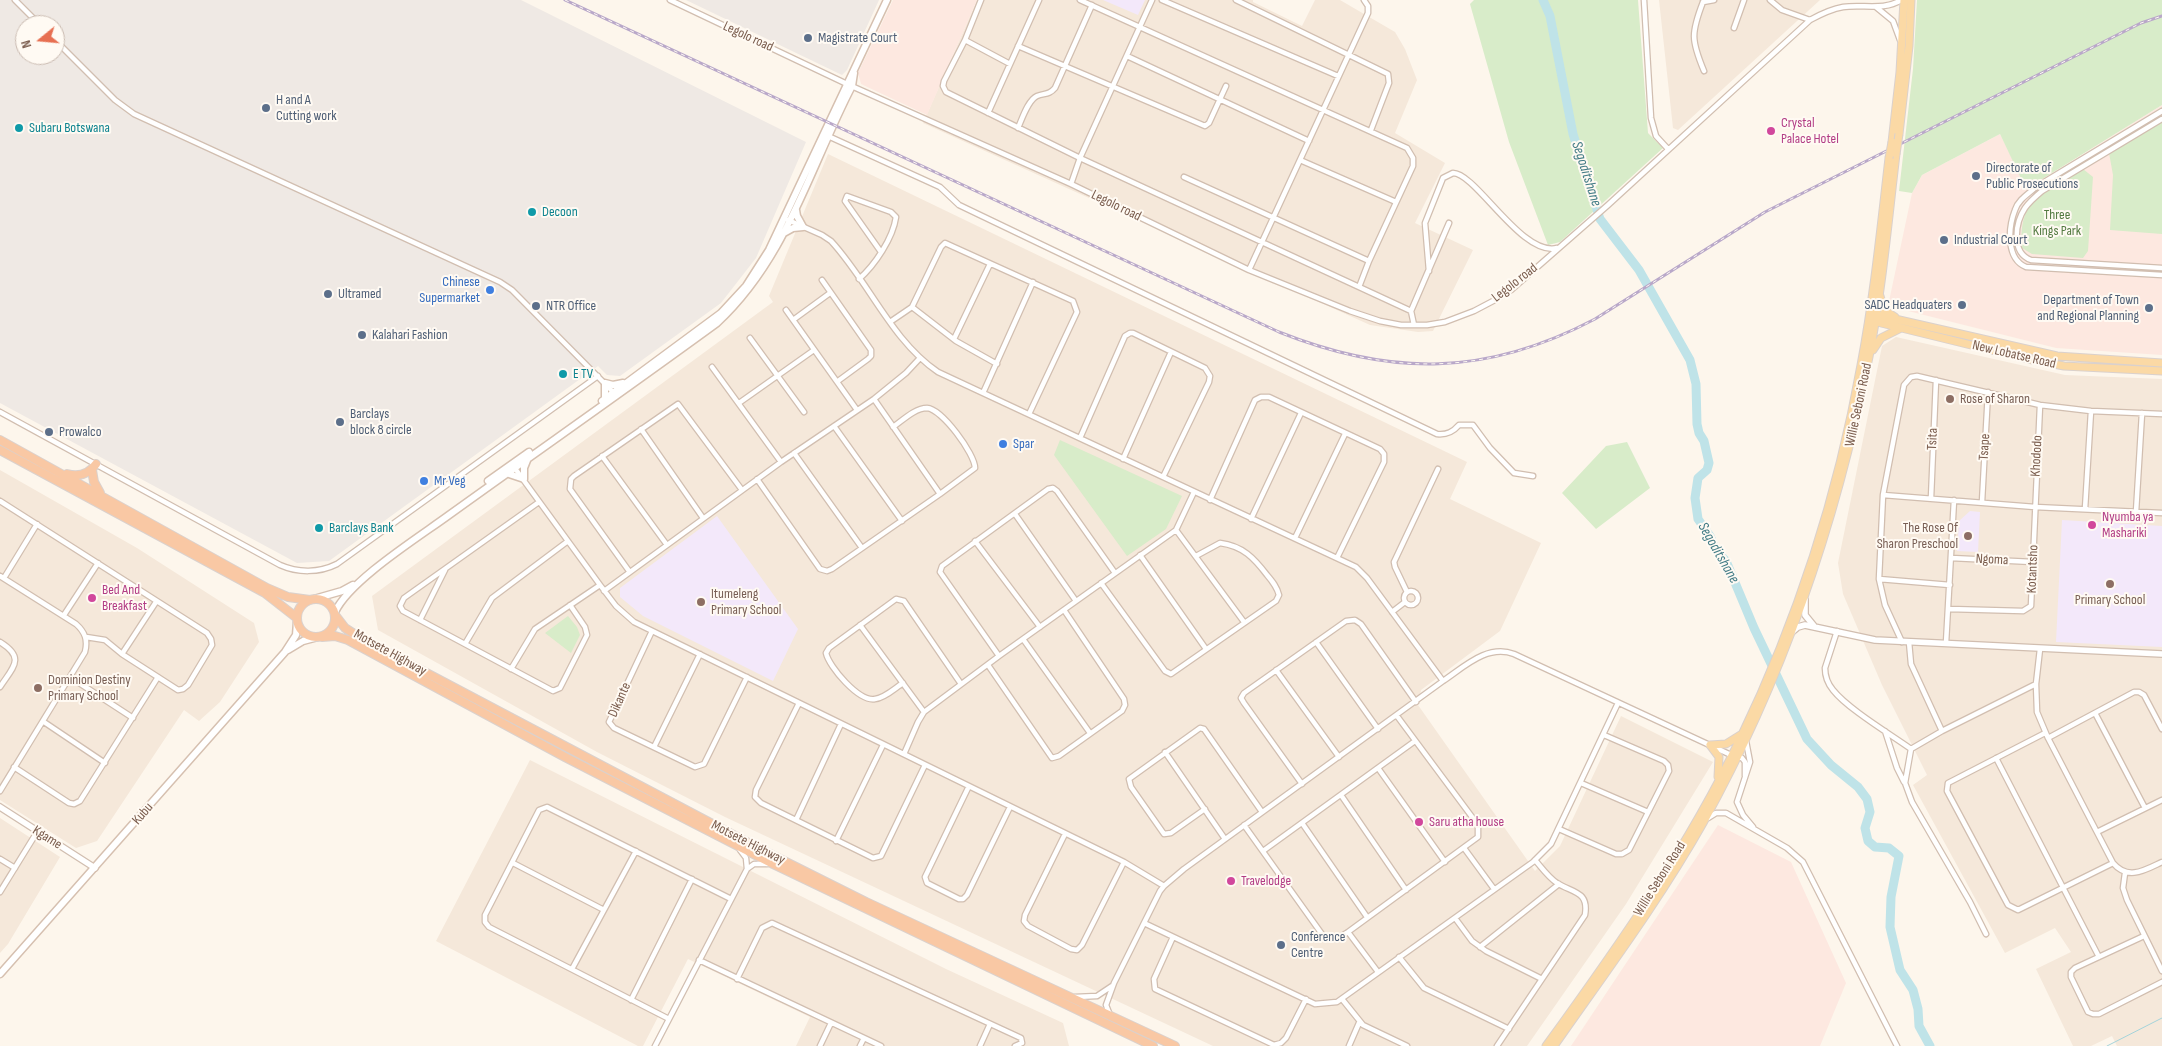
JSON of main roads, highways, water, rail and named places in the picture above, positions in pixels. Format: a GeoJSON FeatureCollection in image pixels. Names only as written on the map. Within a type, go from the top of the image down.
{"type":"FeatureCollection","features":[{"type":"Feature","properties":{"kind":"highway"},"geometry":{"type":"LineString","coordinates":[[0,440],[267,588],[288,597],[312,599],[329,603],[335,613],[334,626],[320,637],[306,635],[300,630],[297,620],[300,607],[312,599]]}},
{"type":"Feature","properties":{"kind":"highway"},"geometry":{"type":"LineString","coordinates":[[0,450],[265,593],[297,620]]}},
{"type":"Feature","properties":{"kind":"highway"},"geometry":{"type":"LineString","coordinates":[[56,470],[74,476],[94,467],[94,482],[102,495]]}},
{"type":"Feature","properties":{"kind":"highway","name":"Motsete Highway"},"geometry":{"type":"LineString","coordinates":[[335,613],[345,628],[362,639],[739,838],[866,902],[1176,1046]]}},
{"type":"Feature","properties":{"kind":"highway","name":"Motsete Highway"},"geometry":{"type":"LineString","coordinates":[[320,637],[342,638],[564,757],[773,864],[1153,1046]]}},
{"type":"Feature","properties":{"kind":"main road","name":"Willie Seboni Road"},"geometry":{"type":"LineString","coordinates":[[1783,647],[1792,632],[1805,599],[1844,471],[1869,358],[1902,46],[1902,0]]}},
{"type":"Feature","properties":{"kind":"main road","name":"Willie Seboni Road"},"geometry":{"type":"LineString","coordinates":[[1783,647],[1823,526],[1880,291],[1909,46],[1911,0]]}},
{"type":"Feature","properties":{"kind":"main road"},"geometry":{"type":"LineString","coordinates":[[335,613],[340,602],[357,584],[439,521],[506,474],[513,466],[715,321],[752,287],[783,234],[787,220],[796,209],[885,1]]}},
{"type":"Feature","properties":{"kind":"main road"},"geometry":{"type":"LineString","coordinates":[[439,521],[446,513],[715,321],[746,286],[787,220],[849,85]]}},
{"type":"Feature","properties":{"kind":"main road"},"geometry":{"type":"LineString","coordinates":[[783,234],[793,228],[803,227],[797,216],[796,209]]}},
{"type":"Feature","properties":{"kind":"main road"},"geometry":{"type":"LineString","coordinates":[[1880,291],[1884,310],[1900,320]]}},
{"type":"Feature","properties":{"kind":"main road","name":"New Lobatse Road"},"geometry":{"type":"LineString","coordinates":[[1872,318],[1900,320],[2058,356],[2162,363]]}},
{"type":"Feature","properties":{"kind":"main road","name":"New Lobatse Road"},"geometry":{"type":"LineString","coordinates":[[1872,318],[1901,328],[2064,366],[2162,371]]}},
{"type":"Feature","properties":{"kind":"main road"},"geometry":{"type":"LineString","coordinates":[[1869,358],[1881,338],[1901,328]]}},
{"type":"Feature","properties":{"kind":"main road"},"geometry":{"type":"LineString","coordinates":[[2148,362],[2162,358]]}},
{"type":"Feature","properties":{"kind":"main road"},"geometry":{"type":"LineString","coordinates":[[605,399],[605,382],[617,384],[629,381]]}},
{"type":"Feature","properties":{"kind":"main road"},"geometry":{"type":"LineString","coordinates":[[506,474],[524,479],[524,468],[528,457]]}},
{"type":"Feature","properties":{"kind":"main road"},"geometry":{"type":"LineString","coordinates":[[312,599],[342,591],[357,584]]}},
{"type":"Feature","properties":{"kind":"main road","name":"Kubu"},"geometry":{"type":"LineString","coordinates":[[0,974],[96,868],[284,652],[296,635],[297,620]]}},
{"type":"Feature","properties":{"kind":"main road","name":"Kubu"},"geometry":{"type":"LineString","coordinates":[[284,652],[303,642],[320,637]]}},
{"type":"Feature","properties":{"kind":"main road"},"geometry":{"type":"LineString","coordinates":[[1760,702],[1783,647]]}},
{"type":"Feature","properties":{"kind":"main road","name":"Willie Seboni Road"},"geometry":{"type":"LineString","coordinates":[[1554,1046],[1668,881],[1702,824],[1735,756],[1743,733],[1760,702]]}},
{"type":"Feature","properties":{"kind":"main road","name":"Willie Seboni Road"},"geometry":{"type":"LineString","coordinates":[[1546,1046],[1596,977],[1661,879],[1718,782],[1746,741],[1760,702]]}},
{"type":"Feature","properties":{"kind":"main road"},"geometry":{"type":"LineString","coordinates":[[1718,782],[1719,757],[1710,745],[1729,743],[1743,733]]}},
{"type":"Feature","properties":{"kind":"waterway","name":"Segoditshane"},"geometry":{"type":"LineString","coordinates":[[1543,0],[1550,16],[1573,134],[1600,219],[1639,270],[1690,360],[1696,384],[1697,424],[1699,433],[1704,441],[1709,463],[1707,470],[1698,478],[1695,498],[1698,519],[1710,536],[1716,551],[1726,561],[1754,628],[1807,739],[1831,765],[1858,787],[1867,799],[1870,812],[1865,828],[1868,841],[1875,847],[1889,848],[1899,856],[1891,897],[1890,927],[1900,970],[1913,990],[1918,1009],[1919,1026],[1930,1046]]}},
{"type":"Feature","properties":{"kind":"waterway"},"geometry":{"type":"LineString","coordinates":[[2107,1046],[2162,1018]]}},
{"type":"Feature","properties":{"kind":"railway"},"geometry":{"type":"LineString","coordinates":[[565,0],[1279,332],[1321,347],[1361,357],[1400,363],[1439,364],[1477,360],[1516,351],[1555,338],[1595,319],[1765,212],[2141,23],[2162,16]]}},
{"type":"Feature","properties":{"kind":"place","name":"Magistrate Court"},"geometry":{"type":"Point","coordinates":[808,38]}},
{"type":"Feature","properties":{"kind":"place","name":"H and A Cutting work"},"geometry":{"type":"Point","coordinates":[266,108]}},
{"type":"Feature","properties":{"kind":"place","name":"Subaru Botswana"},"geometry":{"type":"Point","coordinates":[19,128]}},
{"type":"Feature","properties":{"kind":"place","name":"Crystal Palace Hotel"},"geometry":{"type":"Point","coordinates":[1771,131]}},
{"type":"Feature","properties":{"kind":"place","name":"Directorate of Public Prosecutions"},"geometry":{"type":"Point","coordinates":[1976,176]}},
{"type":"Feature","properties":{"kind":"place","name":"Decoon"},"geometry":{"type":"Point","coordinates":[532,212]}},
{"type":"Feature","properties":{"kind":"place","name":"Industrial Court"},"geometry":{"type":"Point","coordinates":[1944,240]}},
{"type":"Feature","properties":{"kind":"place","name":"Chinese Supermarket"},"geometry":{"type":"Point","coordinates":[490,290]}},
{"type":"Feature","properties":{"kind":"place","name":"Ultramed"},"geometry":{"type":"Point","coordinates":[328,294]}},
{"type":"Feature","properties":{"kind":"place","name":"SADC Headquaters"},"geometry":{"type":"Point","coordinates":[1962,305]}},
{"type":"Feature","properties":{"kind":"place","name":"NTR Office"},"geometry":{"type":"Point","coordinates":[536,306]}},
{"type":"Feature","properties":{"kind":"place","name":"Department of Town and Regional Planning"},"geometry":{"type":"Point","coordinates":[2149,308]}},
{"type":"Feature","properties":{"kind":"place","name":"Kalahari Fashion"},"geometry":{"type":"Point","coordinates":[362,335]}},
{"type":"Feature","properties":{"kind":"place","name":"E TV"},"geometry":{"type":"Point","coordinates":[563,374]}},
{"type":"Feature","properties":{"kind":"place","name":"Rose of Sharon"},"geometry":{"type":"Point","coordinates":[1950,399]}},
{"type":"Feature","properties":{"kind":"place","name":"Barclays block 8 circle"},"geometry":{"type":"Point","coordinates":[340,422]}},
{"type":"Feature","properties":{"kind":"place","name":"Prowalco"},"geometry":{"type":"Point","coordinates":[49,432]}},
{"type":"Feature","properties":{"kind":"place","name":"Spar"},"geometry":{"type":"Point","coordinates":[1003,444]}},
{"type":"Feature","properties":{"kind":"place","name":"Mr Veg"},"geometry":{"type":"Point","coordinates":[424,481]}},
{"type":"Feature","properties":{"kind":"place","name":"Nyumba ya Mashariki"},"geometry":{"type":"Point","coordinates":[2092,525]}},
{"type":"Feature","properties":{"kind":"place","name":"Barclays Bank"},"geometry":{"type":"Point","coordinates":[319,528]}},
{"type":"Feature","properties":{"kind":"place","name":"The Rose Of Sharon Preschool"},"geometry":{"type":"Point","coordinates":[1968,536]}},
{"type":"Feature","properties":{"kind":"place","name":"Primary School"},"geometry":{"type":"Point","coordinates":[2110,584]}},
{"type":"Feature","properties":{"kind":"place","name":"Bed And Breakfast"},"geometry":{"type":"Point","coordinates":[92,598]}},
{"type":"Feature","properties":{"kind":"place","name":"Itumeleng Primary School"},"geometry":{"type":"Point","coordinates":[701,602]}},
{"type":"Feature","properties":{"kind":"place","name":"Dominion Destiny Primary School"},"geometry":{"type":"Point","coordinates":[38,688]}},
{"type":"Feature","properties":{"kind":"place","name":"Saru atha house"},"geometry":{"type":"Point","coordinates":[1419,822]}},
{"type":"Feature","properties":{"kind":"place","name":"Travelodge"},"geometry":{"type":"Point","coordinates":[1231,881]}},
{"type":"Feature","properties":{"kind":"place","name":"Conference Centre"},"geometry":{"type":"Point","coordinates":[1281,945]}},
{"type":"Feature","properties":{"kind":"park label","name":"Three Kings Park"},"geometry":{"type":"Point","coordinates":[2057,224]}}]}
